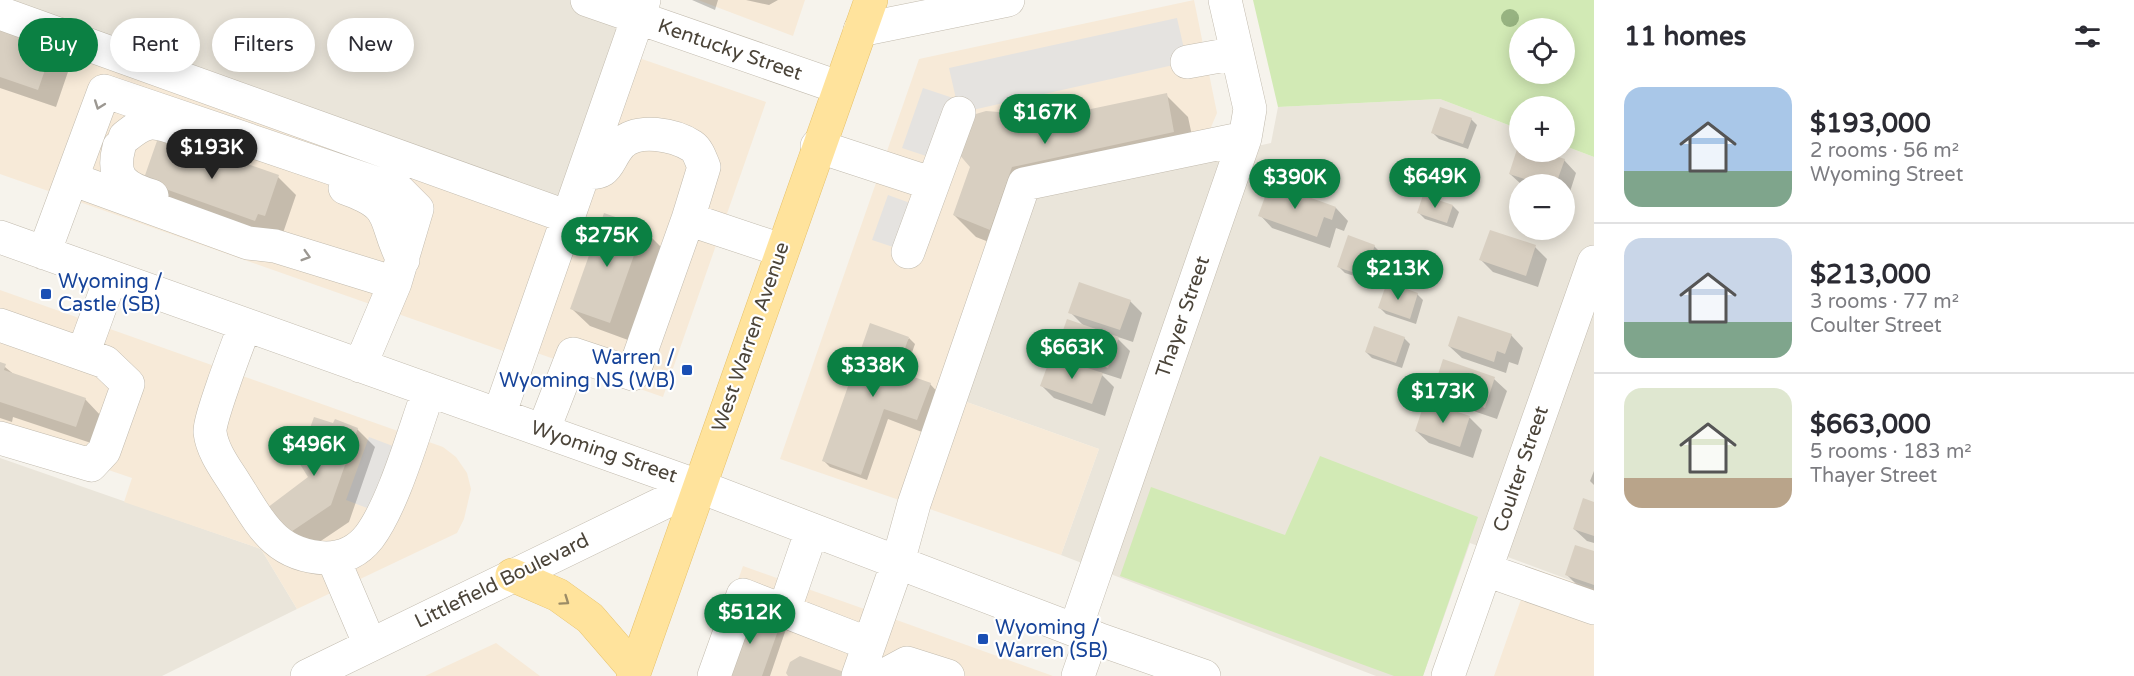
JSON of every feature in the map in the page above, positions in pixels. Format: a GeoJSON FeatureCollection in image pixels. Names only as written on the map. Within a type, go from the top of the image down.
{"type":"FeatureCollection","features":[{"type":"Feature","properties":{"kind":"main road","name":"West Warren Avenue"},"geometry":{"type":"LineString","coordinates":[[634,673],[838,87],[866,15]]}},
{"type":"Feature","properties":{"kind":"main road"},"geometry":{"type":"LineString","coordinates":[[512,575],[558,596],[590,618],[634,673]]}},
{"type":"Feature","properties":{"kind":"street","name":"Kentucky Street"},"geometry":{"type":"LineString","coordinates":[[588,0],[641,9],[838,87]]}},
{"type":"Feature","properties":{"kind":"street"},"geometry":{"type":"LineString","coordinates":[[866,15],[1008,0]]}},
{"type":"Feature","properties":{"kind":"street","name":"Thayer Street"},"geometry":{"type":"LineString","coordinates":[[1078,676],[1084,633],[1245,138],[1250,109],[1225,0]]}},
{"type":"Feature","properties":{"kind":"street"},"geometry":{"type":"LineString","coordinates":[[499,415],[641,9]]}},
{"type":"Feature","properties":{"kind":"street"},"geometry":{"type":"LineString","coordinates":[[0,13],[568,217]]}},
{"type":"Feature","properties":{"kind":"street"},"geometry":{"type":"LineString","coordinates":[[1187,62],[1237,53]]}},
{"type":"Feature","properties":{"kind":"street"},"geometry":{"type":"LineString","coordinates":[[44,253],[104,91],[399,191],[417,209],[399,272],[360,366]]}},
{"type":"Feature","properties":{"kind":"street"},"geometry":{"type":"LineString","coordinates":[[908,252],[959,113]]}},
{"type":"Feature","properties":{"kind":"street"},"geometry":{"type":"LineString","coordinates":[[273,245],[252,230],[136,191],[120,178],[115,164],[122,142],[144,122],[160,123],[363,195],[380,205],[390,220],[399,272]]}},
{"type":"Feature","properties":{"kind":"street"},"geometry":{"type":"LineString","coordinates":[[543,431],[573,354],[633,374],[688,219],[704,166],[694,147],[672,137],[639,135],[622,143],[606,168],[595,174],[584,172]]}},
{"type":"Feature","properties":{"kind":"street"},"geometry":{"type":"LineString","coordinates":[[858,676],[898,562],[914,504],[1024,184],[1245,138]]}},
{"type":"Feature","properties":{"kind":"street"},"geometry":{"type":"LineString","coordinates":[[818,146],[933,184]]}},
{"type":"Feature","properties":{"kind":"street"},"geometry":{"type":"LineString","coordinates":[[72,179],[248,243],[273,245],[399,272]]}},
{"type":"Feature","properties":{"kind":"street"},"geometry":{"type":"LineString","coordinates":[[688,219],[781,250]]}},
{"type":"Feature","properties":{"kind":"street","name":"Wyoming Street"},"geometry":{"type":"LineString","coordinates":[[0,237],[698,486],[1084,633],[1204,676]]}},
{"type":"Feature","properties":{"kind":"street","name":"Coulter Street"},"geometry":{"type":"LineString","coordinates":[[1448,676],[1594,262]]}},
{"type":"Feature","properties":{"kind":"street"},"geometry":{"type":"LineString","coordinates":[[83,354],[111,277]]}},
{"type":"Feature","properties":{"kind":"street"},"geometry":{"type":"LineString","coordinates":[[245,324],[209,431],[218,456],[262,526],[278,543],[291,551],[309,557],[333,558],[352,553],[368,538],[383,514],[429,390]]}},
{"type":"Feature","properties":{"kind":"street"},"geometry":{"type":"LineString","coordinates":[[0,325],[105,362],[128,384],[104,451],[91,465],[0,438]]}},
{"type":"Feature","properties":{"kind":"street","name":"Littlefield Boulevard"},"geometry":{"type":"LineString","coordinates":[[307,676],[698,486]]}},
{"type":"Feature","properties":{"kind":"street"},"geometry":{"type":"LineString","coordinates":[[784,611],[812,530]]}},
{"type":"Feature","properties":{"kind":"street"},"geometry":{"type":"LineString","coordinates":[[333,558],[370,645]]}},
{"type":"Feature","properties":{"kind":"street"},"geometry":{"type":"LineString","coordinates":[[1486,570],[1594,608]]}},
{"type":"Feature","properties":{"kind":"street"},"geometry":{"type":"LineString","coordinates":[[714,676],[743,595],[869,644]]}},
{"type":"Feature","properties":{"kind":"street"},"geometry":{"type":"LineString","coordinates":[[883,676],[907,663],[948,676]]}},
{"type":"Feature","properties":{"kind":"shaded area"},"geometry":{"type":"Polygon","coordinates":[[[0,0],[631,0],[559,205],[196,72],[200,72],[200,18],[110,18],[110,40],[98,36],[98,18],[49,18],[0,0]]]}},
{"type":"Feature","properties":{"kind":"shaded area"},"geometry":{"type":"Polygon","coordinates":[[[698,0],[805,0],[793,36],[698,0]]]}},
{"type":"Feature","properties":{"kind":"shaded area"},"geometry":{"type":"Polygon","coordinates":[[[1194,0],[1217,113],[1209,132],[1018,174],[905,502],[780,459],[919,59],[1194,0]]]}},
{"type":"Feature","properties":{"kind":"shaded area"},"geometry":{"type":"Polygon","coordinates":[[[1177,18],[1187,62],[959,113],[941,161],[902,148],[923,88],[956,99],[949,68],[1177,18]]]}},
{"type":"Feature","properties":{"kind":"shaded area"},"geometry":{"type":"Polygon","coordinates":[[[0,23],[18,29],[18,72],[98,72],[98,58],[110,62],[110,72],[138,72],[556,220],[509,353],[0,174],[0,23]]]}},
{"type":"Feature","properties":{"kind":"shaded area"},"geometry":{"type":"Polygon","coordinates":[[[639,58],[766,102],[663,397],[537,353],[639,58]]]}},
{"type":"Feature","properties":{"kind":"shaded area"},"geometry":{"type":"Polygon","coordinates":[[[1440,99],[1509,125],[1509,162],[1575,162],[1575,150],[1594,157],[1594,589],[1470,543],[1423,676],[1376,676],[1061,555],[1099,449],[961,400],[1037,195],[1271,143],[1278,107],[1440,99]]]}},
{"type":"Feature","properties":{"kind":"shaded area"},"geometry":{"type":"Polygon","coordinates":[[[888,195],[924,208],[908,252],[872,240],[888,195]]]}},
{"type":"Feature","properties":{"kind":"shaded area"},"geometry":{"type":"Polygon","coordinates":[[[0,290],[443,447],[456,457],[467,473],[471,489],[464,519],[457,533],[297,609],[261,549],[124,502],[132,478],[0,433],[0,290]]]}},
{"type":"Feature","properties":{"kind":"shaded area"},"geometry":{"type":"Polygon","coordinates":[[[961,400],[1099,449],[1061,555],[924,507],[961,400]]]}},
{"type":"Feature","properties":{"kind":"shaded area"},"geometry":{"type":"Polygon","coordinates":[[[369,437],[406,451],[383,514],[346,500],[369,437]]]}},
{"type":"Feature","properties":{"kind":"shaded area"},"geometry":{"type":"Polygon","coordinates":[[[0,458],[261,549],[297,609],[162,676],[0,676],[0,458]]]}},
{"type":"Feature","properties":{"kind":"shaded area"},"geometry":{"type":"Polygon","coordinates":[[[743,566],[870,611],[846,676],[704,676],[743,566]]]}},
{"type":"Feature","properties":{"kind":"shaded area"},"geometry":{"type":"Polygon","coordinates":[[[1532,568],[1594,589],[1594,676],[1494,676],[1532,568]]]}},
{"type":"Feature","properties":{"kind":"shaded area"},"geometry":{"type":"Polygon","coordinates":[[[891,618],[1053,676],[870,676],[891,618]]]}},
{"type":"Feature","properties":{"kind":"shaded area"},"geometry":{"type":"Polygon","coordinates":[[[496,643],[540,676],[425,676],[496,643]]]}},
{"type":"Feature","properties":{"kind":"green space"},"geometry":{"type":"Polygon","coordinates":[[[1253,0],[1594,0],[1594,157],[1575,150],[1575,96],[1509,96],[1509,125],[1440,99],[1278,107],[1253,0]]]}},
{"type":"Feature","properties":{"kind":"green space"},"geometry":{"type":"Polygon","coordinates":[[[1320,456],[1478,517],[1423,676],[1394,676],[1120,576],[1151,487],[1285,535],[1320,456]]]}},
{"type":"Feature","properties":{"kind":"building"},"geometry":{"type":"Polygon","coordinates":[[[0,30],[18,36],[18,72],[44,72],[38,90],[0,77],[0,30]]]}},
{"type":"Feature","properties":{"kind":"building"},"geometry":{"type":"Polygon","coordinates":[[[1167,93],[1174,132],[1012,167],[990,230],[953,215],[970,167],[958,153],[969,116],[986,111],[999,112],[1010,116],[1015,125],[1167,93]]]}},
{"type":"Feature","properties":{"kind":"building"},"geometry":{"type":"Polygon","coordinates":[[[1440,107],[1472,118],[1463,144],[1431,133],[1440,107]]]}},
{"type":"Feature","properties":{"kind":"building"},"geometry":{"type":"Polygon","coordinates":[[[158,138],[217,159],[219,154],[279,175],[265,216],[258,214],[255,221],[143,181],[158,138]]]}},
{"type":"Feature","properties":{"kind":"building"},"geometry":{"type":"Polygon","coordinates":[[[1513,162],[1564,162],[1560,174],[1509,174],[1513,162]]]}},
{"type":"Feature","properties":{"kind":"building"},"geometry":{"type":"Polygon","coordinates":[[[1270,183],[1336,207],[1332,220],[1324,217],[1317,237],[1258,216],[1270,183]]]}},
{"type":"Feature","properties":{"kind":"building"},"geometry":{"type":"Polygon","coordinates":[[[1423,195],[1453,205],[1447,223],[1417,213],[1423,195]]]}},
{"type":"Feature","properties":{"kind":"building"},"geometry":{"type":"Polygon","coordinates":[[[604,213],[644,227],[610,323],[570,309],[604,213]]]}},
{"type":"Feature","properties":{"kind":"building"},"geometry":{"type":"Polygon","coordinates":[[[1490,230],[1509,236],[1509,240],[1521,240],[1536,245],[1526,276],[1479,260],[1490,230]]]}},
{"type":"Feature","properties":{"kind":"building"},"geometry":{"type":"Polygon","coordinates":[[[1348,235],[1375,245],[1364,276],[1337,267],[1348,235]]]}},
{"type":"Feature","properties":{"kind":"building"},"geometry":{"type":"Polygon","coordinates":[[[1079,282],[1131,300],[1120,330],[1068,313],[1079,282]]]}},
{"type":"Feature","properties":{"kind":"building"},"geometry":{"type":"Polygon","coordinates":[[[1387,282],[1418,293],[1410,319],[1378,308],[1387,282]]]}},
{"type":"Feature","properties":{"kind":"building"},"geometry":{"type":"Polygon","coordinates":[[[1458,316],[1512,334],[1505,354],[1497,351],[1494,362],[1448,346],[1458,316]]]}},
{"type":"Feature","properties":{"kind":"building"},"geometry":{"type":"Polygon","coordinates":[[[1067,319],[1119,337],[1108,368],[1056,350],[1067,319]]]}},
{"type":"Feature","properties":{"kind":"building"},"geometry":{"type":"Polygon","coordinates":[[[870,323],[909,337],[897,371],[931,383],[917,420],[884,409],[861,475],[822,461],[870,323]]]}},
{"type":"Feature","properties":{"kind":"building"},"geometry":{"type":"Polygon","coordinates":[[[1374,326],[1405,337],[1396,363],[1365,352],[1374,326]]]}},
{"type":"Feature","properties":{"kind":"building"},"geometry":{"type":"Polygon","coordinates":[[[1051,356],[1103,373],[1092,404],[1040,386],[1051,356]]]}},
{"type":"Feature","properties":{"kind":"building"},"geometry":{"type":"Polygon","coordinates":[[[1443,359],[1495,377],[1485,408],[1433,390],[1443,359]]]}},
{"type":"Feature","properties":{"kind":"building"},"geometry":{"type":"Polygon","coordinates":[[[0,362],[6,364],[4,370],[86,398],[76,427],[0,402],[0,362]]]}},
{"type":"Feature","properties":{"kind":"building"},"geometry":{"type":"Polygon","coordinates":[[[1425,401],[1470,416],[1460,447],[1415,431],[1425,401]]]}},
{"type":"Feature","properties":{"kind":"building"},"geometry":{"type":"Polygon","coordinates":[[[314,417],[333,423],[335,419],[358,428],[331,505],[279,540],[259,514],[308,477],[298,461],[314,417]]]}},
{"type":"Feature","properties":{"kind":"building"},"geometry":{"type":"Polygon","coordinates":[[[1583,498],[1594,502],[1594,536],[1573,529],[1583,498]]]}},
{"type":"Feature","properties":{"kind":"building"},"geometry":{"type":"Polygon","coordinates":[[[1575,545],[1594,551],[1594,585],[1565,575],[1575,545]]]}},
{"type":"Feature","properties":{"kind":"building"},"geometry":{"type":"Polygon","coordinates":[[[743,608],[781,622],[762,676],[719,676],[743,608]]]}},
{"type":"Feature","properties":{"kind":"building"},"geometry":{"type":"Polygon","coordinates":[[[800,656],[844,672],[842,676],[788,676],[786,673],[790,662],[800,656]]]}},
{"type":"Feature","properties":{"kind":"place","name":"Wyoming / Castle (SB)"},"geometry":{"type":"Point","coordinates":[46,294]}},
{"type":"Feature","properties":{"kind":"place","name":"Warren / Wyoming NS (WB)"},"geometry":{"type":"Point","coordinates":[687,370]}},
{"type":"Feature","properties":{"kind":"place","name":"Wyoming / Warren (SB)"},"geometry":{"type":"Point","coordinates":[983,639]}}]}
